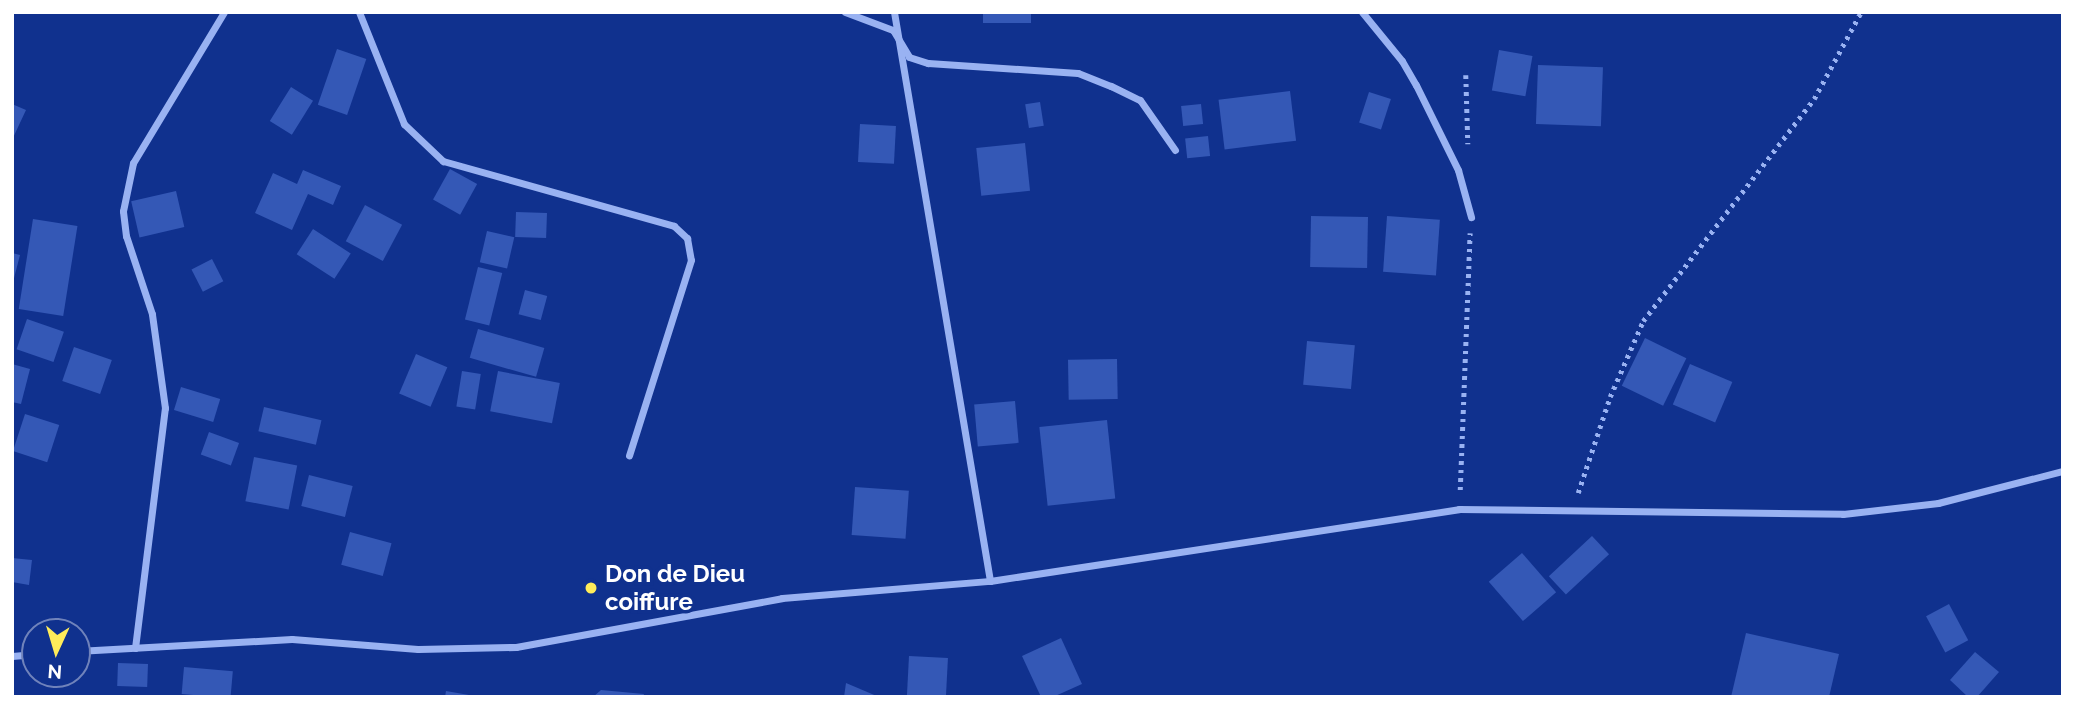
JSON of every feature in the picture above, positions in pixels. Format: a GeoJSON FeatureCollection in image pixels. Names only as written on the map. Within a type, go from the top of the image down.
{"type":"FeatureCollection","features":[{"type":"Feature","properties":{"kind":"street"},"geometry":{"type":"LineString","coordinates":[[135,648],[165,408],[152,314],[126,236],[123,211],[133,163],[224,12]]}},
{"type":"Feature","properties":{"kind":"street"},"geometry":{"type":"LineString","coordinates":[[359,12],[404,124],[443,161],[674,226],[687,238],[691,260],[629,455]]}},
{"type":"Feature","properties":{"kind":"street"},"geometry":{"type":"LineString","coordinates":[[845,12],[893,30],[909,57],[928,63],[1078,73],[1111,86],[1140,100],[1175,150]]}},
{"type":"Feature","properties":{"kind":"street"},"geometry":{"type":"LineString","coordinates":[[894,12],[893,30],[980,499],[990,581]]}},
{"type":"Feature","properties":{"kind":"street"},"geometry":{"type":"LineString","coordinates":[[1362,12],[1402,61],[1416,85],[1458,170],[1471,217]]}},
{"type":"Feature","properties":{"kind":"street"},"geometry":{"type":"LineString","coordinates":[[91,650],[292,639],[418,649],[516,647],[782,598],[990,581],[1459,509],[1843,514],[1938,503],[2063,471]]}},
{"type":"Feature","properties":{"kind":"path"},"geometry":{"type":"LineString","coordinates":[[1573,509],[1610,397],[1643,321],[1814,99],[1861,12]]}},
{"type":"Feature","properties":{"kind":"path"},"geometry":{"type":"LineString","coordinates":[[1466,75],[1469,159]]}},
{"type":"Feature","properties":{"kind":"path"},"geometry":{"type":"LineString","coordinates":[[1459,509],[1471,217]]}},
{"type":"Feature","properties":{"kind":"building"},"geometry":{"type":"Polygon","coordinates":[[[983,12],[1031,12],[1031,23],[983,23],[983,12]]]}},
{"type":"Feature","properties":{"kind":"building"},"geometry":{"type":"Polygon","coordinates":[[[337,49],[366,59],[347,115],[318,105],[337,49]]]}},
{"type":"Feature","properties":{"kind":"building"},"geometry":{"type":"Polygon","coordinates":[[[1499,50],[1532,56],[1525,96],[1492,90],[1499,50]]]}},
{"type":"Feature","properties":{"kind":"building"},"geometry":{"type":"Polygon","coordinates":[[[1538,65],[1603,67],[1601,126],[1536,124],[1538,65]]]}},
{"type":"Feature","properties":{"kind":"building"},"geometry":{"type":"Polygon","coordinates":[[[291,87],[313,101],[292,135],[270,121],[291,87]]]}},
{"type":"Feature","properties":{"kind":"building"},"geometry":{"type":"Polygon","coordinates":[[[1290,91],[1296,141],[1225,149],[1219,100],[1290,91]]]}},
{"type":"Feature","properties":{"kind":"building"},"geometry":{"type":"Polygon","coordinates":[[[1369,92],[1391,99],[1381,130],[1359,122],[1369,92]]]}},
{"type":"Feature","properties":{"kind":"building"},"geometry":{"type":"Polygon","coordinates":[[[1040,102],[1044,126],[1029,128],[1025,104],[1040,102]]]}},
{"type":"Feature","properties":{"kind":"building"},"geometry":{"type":"Polygon","coordinates":[[[12,104],[26,110],[12,140],[12,104]]]}},
{"type":"Feature","properties":{"kind":"building"},"geometry":{"type":"Polygon","coordinates":[[[1201,104],[1203,124],[1183,126],[1181,106],[1201,104]]]}},
{"type":"Feature","properties":{"kind":"building"},"geometry":{"type":"Polygon","coordinates":[[[860,124],[896,126],[894,164],[858,162],[860,124]]]}},
{"type":"Feature","properties":{"kind":"building"},"geometry":{"type":"Polygon","coordinates":[[[1208,136],[1210,156],[1187,158],[1185,138],[1208,136]]]}},
{"type":"Feature","properties":{"kind":"building"},"geometry":{"type":"Polygon","coordinates":[[[1025,143],[1030,191],[981,196],[976,148],[1025,143]]]}},
{"type":"Feature","properties":{"kind":"building"},"geometry":{"type":"Polygon","coordinates":[[[450,169],[477,184],[460,215],[433,200],[450,169]]]}},
{"type":"Feature","properties":{"kind":"building"},"geometry":{"type":"Polygon","coordinates":[[[303,170],[341,186],[333,205],[308,194],[292,230],[255,213],[273,173],[297,184],[303,170]]]}},
{"type":"Feature","properties":{"kind":"building"},"geometry":{"type":"Polygon","coordinates":[[[176,191],[184,227],[140,237],[131,201],[176,191]]]}},
{"type":"Feature","properties":{"kind":"building"},"geometry":{"type":"Polygon","coordinates":[[[365,205],[402,225],[383,261],[346,241],[365,205]]]}},
{"type":"Feature","properties":{"kind":"building"},"geometry":{"type":"Polygon","coordinates":[[[516,212],[547,213],[546,238],[515,237],[516,212]]]}},
{"type":"Feature","properties":{"kind":"building"},"geometry":{"type":"Polygon","coordinates":[[[1311,216],[1368,217],[1367,268],[1310,267],[1311,216]]]}},
{"type":"Feature","properties":{"kind":"building"},"geometry":{"type":"Polygon","coordinates":[[[1387,216],[1440,220],[1436,276],[1383,272],[1387,216]]]}},
{"type":"Feature","properties":{"kind":"building"},"geometry":{"type":"Polygon","coordinates":[[[33,219],[77,226],[63,316],[19,309],[33,219]]]}},
{"type":"Feature","properties":{"kind":"building"},"geometry":{"type":"Polygon","coordinates":[[[313,229],[351,254],[334,279],[297,254],[313,229]]]}},
{"type":"Feature","properties":{"kind":"building"},"geometry":{"type":"Polygon","coordinates":[[[487,231],[514,237],[507,268],[480,262],[487,231]]]}},
{"type":"Feature","properties":{"kind":"building"},"geometry":{"type":"Polygon","coordinates":[[[12,253],[20,255],[13,282],[12,281],[12,253]]]}},
{"type":"Feature","properties":{"kind":"building"},"geometry":{"type":"Polygon","coordinates":[[[212,259],[223,281],[203,292],[192,269],[212,259]]]}},
{"type":"Feature","properties":{"kind":"building"},"geometry":{"type":"Polygon","coordinates":[[[478,267],[502,273],[489,325],[465,319],[478,267]]]}},
{"type":"Feature","properties":{"kind":"building"},"geometry":{"type":"Polygon","coordinates":[[[525,290],[547,296],[541,320],[519,314],[525,290]]]}},
{"type":"Feature","properties":{"kind":"building"},"geometry":{"type":"Polygon","coordinates":[[[27,319],[64,332],[53,362],[17,349],[27,319]]]}},
{"type":"Feature","properties":{"kind":"building"},"geometry":{"type":"Polygon","coordinates":[[[478,329],[544,348],[536,377],[470,358],[478,329]]]}},
{"type":"Feature","properties":{"kind":"building"},"geometry":{"type":"Polygon","coordinates":[[[1645,338],[1686,358],[1663,406],[1622,386],[1645,338]]]}},
{"type":"Feature","properties":{"kind":"building"},"geometry":{"type":"Polygon","coordinates":[[[1307,341],[1355,345],[1351,389],[1303,385],[1307,341]]]}},
{"type":"Feature","properties":{"kind":"building"},"geometry":{"type":"Polygon","coordinates":[[[74,347],[112,360],[100,394],[62,381],[74,347]]]}},
{"type":"Feature","properties":{"kind":"building"},"geometry":{"type":"Polygon","coordinates":[[[416,354],[447,367],[430,407],[399,394],[416,354]]]}},
{"type":"Feature","properties":{"kind":"building"},"geometry":{"type":"Polygon","coordinates":[[[1117,359],[1118,399],[1069,400],[1068,360],[1117,359]]]}},
{"type":"Feature","properties":{"kind":"building"},"geometry":{"type":"Polygon","coordinates":[[[12,364],[30,369],[21,404],[12,402],[12,364]]]}},
{"type":"Feature","properties":{"kind":"building"},"geometry":{"type":"Polygon","coordinates":[[[1690,364],[1732,382],[1715,422],[1673,405],[1690,364]]]}},
{"type":"Feature","properties":{"kind":"building"},"geometry":{"type":"Polygon","coordinates":[[[462,371],[481,374],[475,410],[456,407],[462,371]]]}},
{"type":"Feature","properties":{"kind":"building"},"geometry":{"type":"Polygon","coordinates":[[[498,371],[560,383],[552,423],[490,411],[498,371]]]}},
{"type":"Feature","properties":{"kind":"building"},"geometry":{"type":"Polygon","coordinates":[[[181,387],[220,399],[213,422],[174,410],[181,387]]]}},
{"type":"Feature","properties":{"kind":"building"},"geometry":{"type":"Polygon","coordinates":[[[1015,401],[1019,443],[978,446],[974,405],[1015,401]]]}},
{"type":"Feature","properties":{"kind":"building"},"geometry":{"type":"Polygon","coordinates":[[[264,407],[321,420],[316,445],[258,431],[264,407]]]}},
{"type":"Feature","properties":{"kind":"building"},"geometry":{"type":"Polygon","coordinates":[[[25,414],[59,425],[47,462],[13,451],[25,414]]]}},
{"type":"Feature","properties":{"kind":"building"},"geometry":{"type":"Polygon","coordinates":[[[1107,420],[1115,499],[1048,506],[1039,427],[1107,420]]]}},
{"type":"Feature","properties":{"kind":"building"},"geometry":{"type":"Polygon","coordinates":[[[209,432],[239,443],[231,465],[201,455],[209,432]]]}},
{"type":"Feature","properties":{"kind":"building"},"geometry":{"type":"Polygon","coordinates":[[[254,457],[297,465],[289,510],[245,501],[254,457]]]}},
{"type":"Feature","properties":{"kind":"building"},"geometry":{"type":"Polygon","coordinates":[[[309,475],[353,486],[345,517],[301,506],[309,475]]]}},
{"type":"Feature","properties":{"kind":"building"},"geometry":{"type":"Polygon","coordinates":[[[855,487],[909,491],[906,539],[852,535],[855,487]]]}},
{"type":"Feature","properties":{"kind":"building"},"geometry":{"type":"Polygon","coordinates":[[[350,532],[392,543],[383,576],[341,565],[350,532]]]}},
{"type":"Feature","properties":{"kind":"building"},"geometry":{"type":"Polygon","coordinates":[[[1592,536],[1609,554],[1566,595],[1549,576],[1592,536]]]}},
{"type":"Feature","properties":{"kind":"building"},"geometry":{"type":"Polygon","coordinates":[[[1522,553],[1556,592],[1523,621],[1489,582],[1522,553]]]}},
{"type":"Feature","properties":{"kind":"building"},"geometry":{"type":"Polygon","coordinates":[[[12,558],[32,560],[29,585],[12,582],[12,558]]]}},
{"type":"Feature","properties":{"kind":"building"},"geometry":{"type":"Polygon","coordinates":[[[1949,604],[1968,640],[1945,652],[1926,616],[1949,604]]]}},
{"type":"Feature","properties":{"kind":"building"},"geometry":{"type":"Polygon","coordinates":[[[1746,633],[1839,654],[1829,697],[1731,697],[1746,633]]]}},
{"type":"Feature","properties":{"kind":"building"},"geometry":{"type":"Polygon","coordinates":[[[1061,638],[1082,684],[1053,697],[1041,697],[1022,656],[1061,638]]]}},
{"type":"Feature","properties":{"kind":"building"},"geometry":{"type":"Polygon","coordinates":[[[1975,652],[1999,672],[1977,697],[1968,697],[1950,680],[1975,652]]]}},
{"type":"Feature","properties":{"kind":"building"},"geometry":{"type":"Polygon","coordinates":[[[909,656],[948,658],[946,697],[907,697],[909,656]]]}},
{"type":"Feature","properties":{"kind":"building"},"geometry":{"type":"Polygon","coordinates":[[[118,663],[148,664],[147,687],[117,686],[118,663]]]}},
{"type":"Feature","properties":{"kind":"building"},"geometry":{"type":"Polygon","coordinates":[[[184,667],[233,671],[231,697],[182,694],[184,667]]]}},
{"type":"Feature","properties":{"kind":"building"},"geometry":{"type":"Polygon","coordinates":[[[846,683],[879,697],[844,697],[846,683]]]}},
{"type":"Feature","properties":{"kind":"building"},"geometry":{"type":"Polygon","coordinates":[[[601,690],[644,694],[643,697],[593,697],[601,690]]]}},
{"type":"Feature","properties":{"kind":"building"},"geometry":{"type":"Polygon","coordinates":[[[446,691],[469,695],[445,697],[446,691]]]}},
{"type":"Feature","properties":{"kind":"place","name":"Don de Dieu coiffure"},"geometry":{"type":"Point","coordinates":[591,588]}}]}
